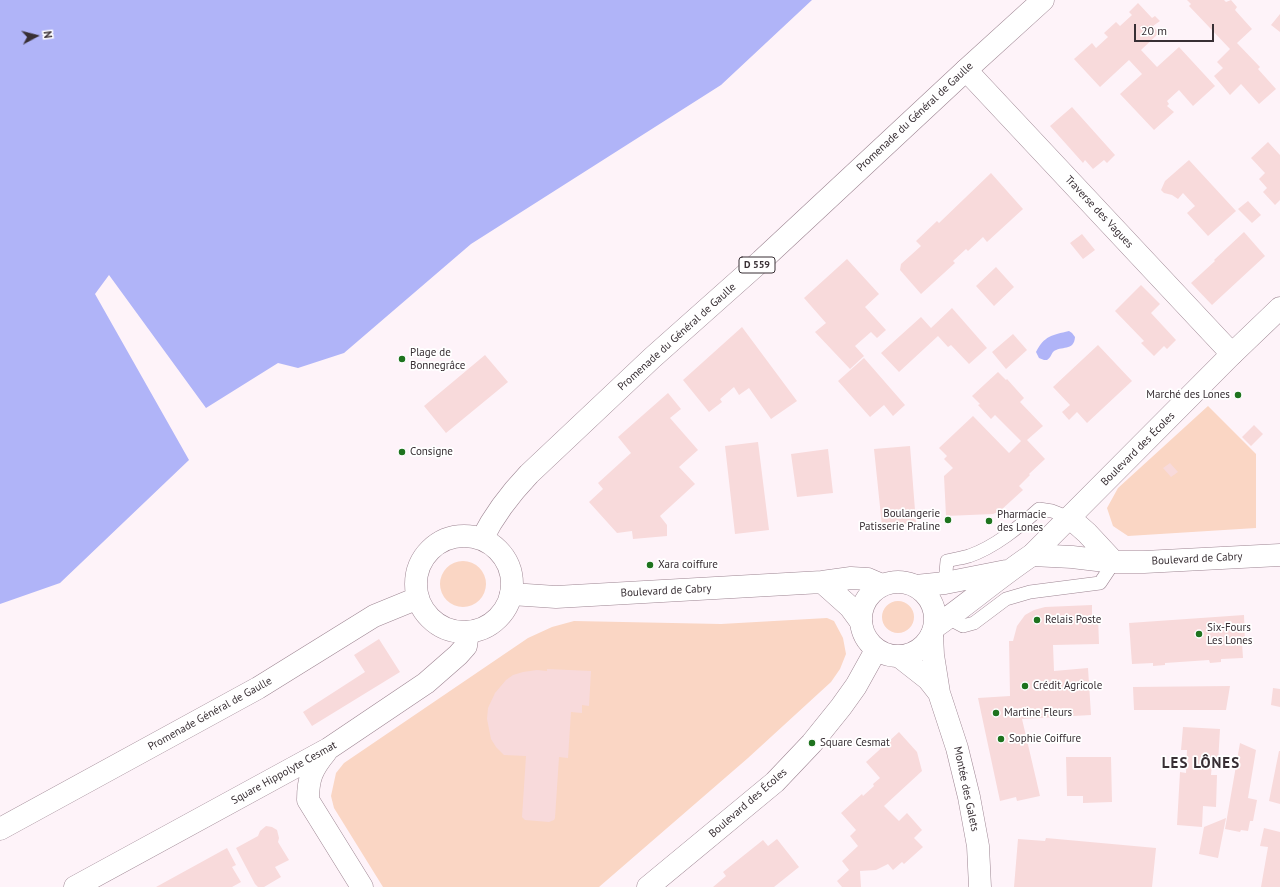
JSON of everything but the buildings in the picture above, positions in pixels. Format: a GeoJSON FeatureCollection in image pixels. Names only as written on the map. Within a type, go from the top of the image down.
{"type":"FeatureCollection","features":[{"type":"Feature","properties":{"kind":"main road","name":"Promenade du Général de Gaulle"},"geometry":{"type":"LineString","coordinates":[[482,539],[490,524],[511,493],[529,474],[652,358],[761,261],[1043,0]]}},
{"type":"Feature","properties":{"kind":"main road","name":"Traverse des Vagues"},"geometry":{"type":"LineString","coordinates":[[966,70],[1232,354]]}},
{"type":"Feature","properties":{"kind":"main road","name":"Boulevard des Écoles"},"geometry":{"type":"LineString","coordinates":[[938,626],[1010,570],[1032,555],[1232,354],[1280,308]]}},
{"type":"Feature","properties":{"kind":"main road"},"geometry":{"type":"LineString","coordinates":[[1070,518],[1087,533],[1114,562]]}},
{"type":"Feature","properties":{"kind":"main road"},"geometry":{"type":"LineString","coordinates":[[468,536],[482,539],[494,546],[503,556],[509,568],[512,580],[511,594],[505,608],[495,620],[483,628],[468,632],[455,631],[443,627],[432,619],[424,610],[418,598],[416,582],[418,571],[428,552],[440,542],[453,537],[468,536]]}},
{"type":"Feature","properties":{"kind":"main road","name":"Boulevard de Cabry"},"geometry":{"type":"LineString","coordinates":[[1032,555],[1072,557],[1114,562],[1144,562],[1280,555]]}},
{"type":"Feature","properties":{"kind":"main road","name":"Boulevard des Écoles"},"geometry":{"type":"LineString","coordinates":[[916,586],[945,583],[1010,570]]}},
{"type":"Feature","properties":{"kind":"main road","name":"Boulevard de Cabry"},"geometry":{"type":"LineString","coordinates":[[511,594],[556,597],[822,582],[850,578],[868,579],[882,585]]}},
{"type":"Feature","properties":{"kind":"main road"},"geometry":{"type":"LineString","coordinates":[[822,582],[850,607],[861,622]]}},
{"type":"Feature","properties":{"kind":"main road"},"geometry":{"type":"LineString","coordinates":[[893,582],[905,582],[916,586],[926,594],[932,603],[938,626],[927,643],[920,650],[910,655],[900,657],[887,655],[876,650],[863,633],[861,622],[862,611],[872,592],[882,585],[893,582]]}},
{"type":"Feature","properties":{"kind":"main road","name":"Promenade Général de Gaulle"},"geometry":{"type":"LineString","coordinates":[[0,829],[258,688],[374,616],[418,598]]}},
{"type":"Feature","properties":{"kind":"main road","name":"Montée des Galets"},"geometry":{"type":"LineString","coordinates":[[938,626],[934,655],[939,693],[957,748],[969,796],[978,846],[980,887]]}},
{"type":"Feature","properties":{"kind":"main road","name":"Square Hippolyte Cesmat"},"geometry":{"type":"LineString","coordinates":[[75,887],[328,749],[426,683],[466,646],[468,632]]}},
{"type":"Feature","properties":{"kind":"main road","name":"Boulevard des Écoles"},"geometry":{"type":"LineString","coordinates":[[648,887],[775,782],[786,771],[812,743],[841,707],[856,686],[876,650]]}},
{"type":"Feature","properties":{"kind":"main road","name":"Montée des Galets"},"geometry":{"type":"LineString","coordinates":[[900,657],[928,679],[939,693]]}},
{"type":"Feature","properties":{"kind":"main road"},"geometry":{"type":"LineString","coordinates":[[328,749],[310,776],[308,800],[362,887]]}},
{"type":"Feature","properties":{"kind":"lane"},"geometry":{"type":"LineString","coordinates":[[945,583],[947,561],[970,555],[991,545],[1021,526],[1039,509],[1052,511],[1070,518]]}},
{"type":"Feature","properties":{"kind":"lane"},"geometry":{"type":"LineString","coordinates":[[938,626],[963,626],[974,624],[1006,599],[1030,592],[1100,582],[1114,562]]}},
{"type":"Feature","properties":{"kind":"shaded area"},"geometry":{"type":"Polygon","coordinates":[[[1208,406],[1256,454],[1256,528],[1128,536],[1113,526],[1107,508],[1118,488],[1208,406]]]}},
{"type":"Feature","properties":{"kind":"shaded area"},"geometry":{"type":"Polygon","coordinates":[[[468,561],[480,567],[485,575],[485,593],[480,601],[472,606],[458,607],[446,601],[441,593],[440,579],[446,567],[454,562],[468,561]]]}},
{"type":"Feature","properties":{"kind":"shaded area"},"geometry":{"type":"Polygon","coordinates":[[[898,601],[904,602],[911,608],[914,617],[913,623],[907,630],[898,633],[892,632],[885,626],[882,617],[883,611],[889,604],[898,601]]]}},
{"type":"Feature","properties":{"kind":"shaded area"},"geometry":{"type":"Polygon","coordinates":[[[827,618],[834,621],[843,638],[846,654],[840,669],[831,682],[748,758],[599,887],[383,887],[334,808],[331,796],[336,773],[344,763],[528,638],[552,627],[574,621],[721,624],[827,618]]]}},
{"type":"Feature","properties":{"kind":"water"},"geometry":{"type":"Polygon","coordinates":[[[0,0],[812,0],[721,85],[471,244],[344,353],[298,368],[278,363],[206,408],[109,275],[95,294],[189,460],[60,583],[0,604],[0,0]]]}},
{"type":"Feature","properties":{"kind":"water"},"geometry":{"type":"Polygon","coordinates":[[[1069,331],[1075,337],[1072,345],[1056,350],[1047,360],[1039,358],[1036,352],[1045,339],[1053,335],[1069,331]]]}},
{"type":"Feature","properties":{"kind":"place","name":"Plage de Bonnegrâce"},"geometry":{"type":"Point","coordinates":[402,359]}},
{"type":"Feature","properties":{"kind":"place","name":"Marché des Lones"},"geometry":{"type":"Point","coordinates":[1238,395]}},
{"type":"Feature","properties":{"kind":"place","name":"Consigne"},"geometry":{"type":"Point","coordinates":[402,452]}},
{"type":"Feature","properties":{"kind":"place","name":"Boulangerie Patisserie Praline"},"geometry":{"type":"Point","coordinates":[948,520]}},
{"type":"Feature","properties":{"kind":"place","name":"Pharmacie des Lones"},"geometry":{"type":"Point","coordinates":[989,521]}},
{"type":"Feature","properties":{"kind":"place","name":"Xara coiffure"},"geometry":{"type":"Point","coordinates":[650,565]}},
{"type":"Feature","properties":{"kind":"place","name":"Relais Poste"},"geometry":{"type":"Point","coordinates":[1037,620]}},
{"type":"Feature","properties":{"kind":"place","name":"Six-Fours Les Lones"},"geometry":{"type":"Point","coordinates":[1199,634]}},
{"type":"Feature","properties":{"kind":"place","name":"Crédit Agricole"},"geometry":{"type":"Point","coordinates":[1025,686]}},
{"type":"Feature","properties":{"kind":"place","name":"Martine Fleurs"},"geometry":{"type":"Point","coordinates":[996,713]}},
{"type":"Feature","properties":{"kind":"place","name":"Sophie Coiffure"},"geometry":{"type":"Point","coordinates":[1001,739]}},
{"type":"Feature","properties":{"kind":"place","name":"Square Cesmat"},"geometry":{"type":"Point","coordinates":[812,743]}},
{"type":"Feature","properties":{"kind":"district","name":"LES LÔNES"},"geometry":{"type":"Point","coordinates":[1201,764]}}]}
